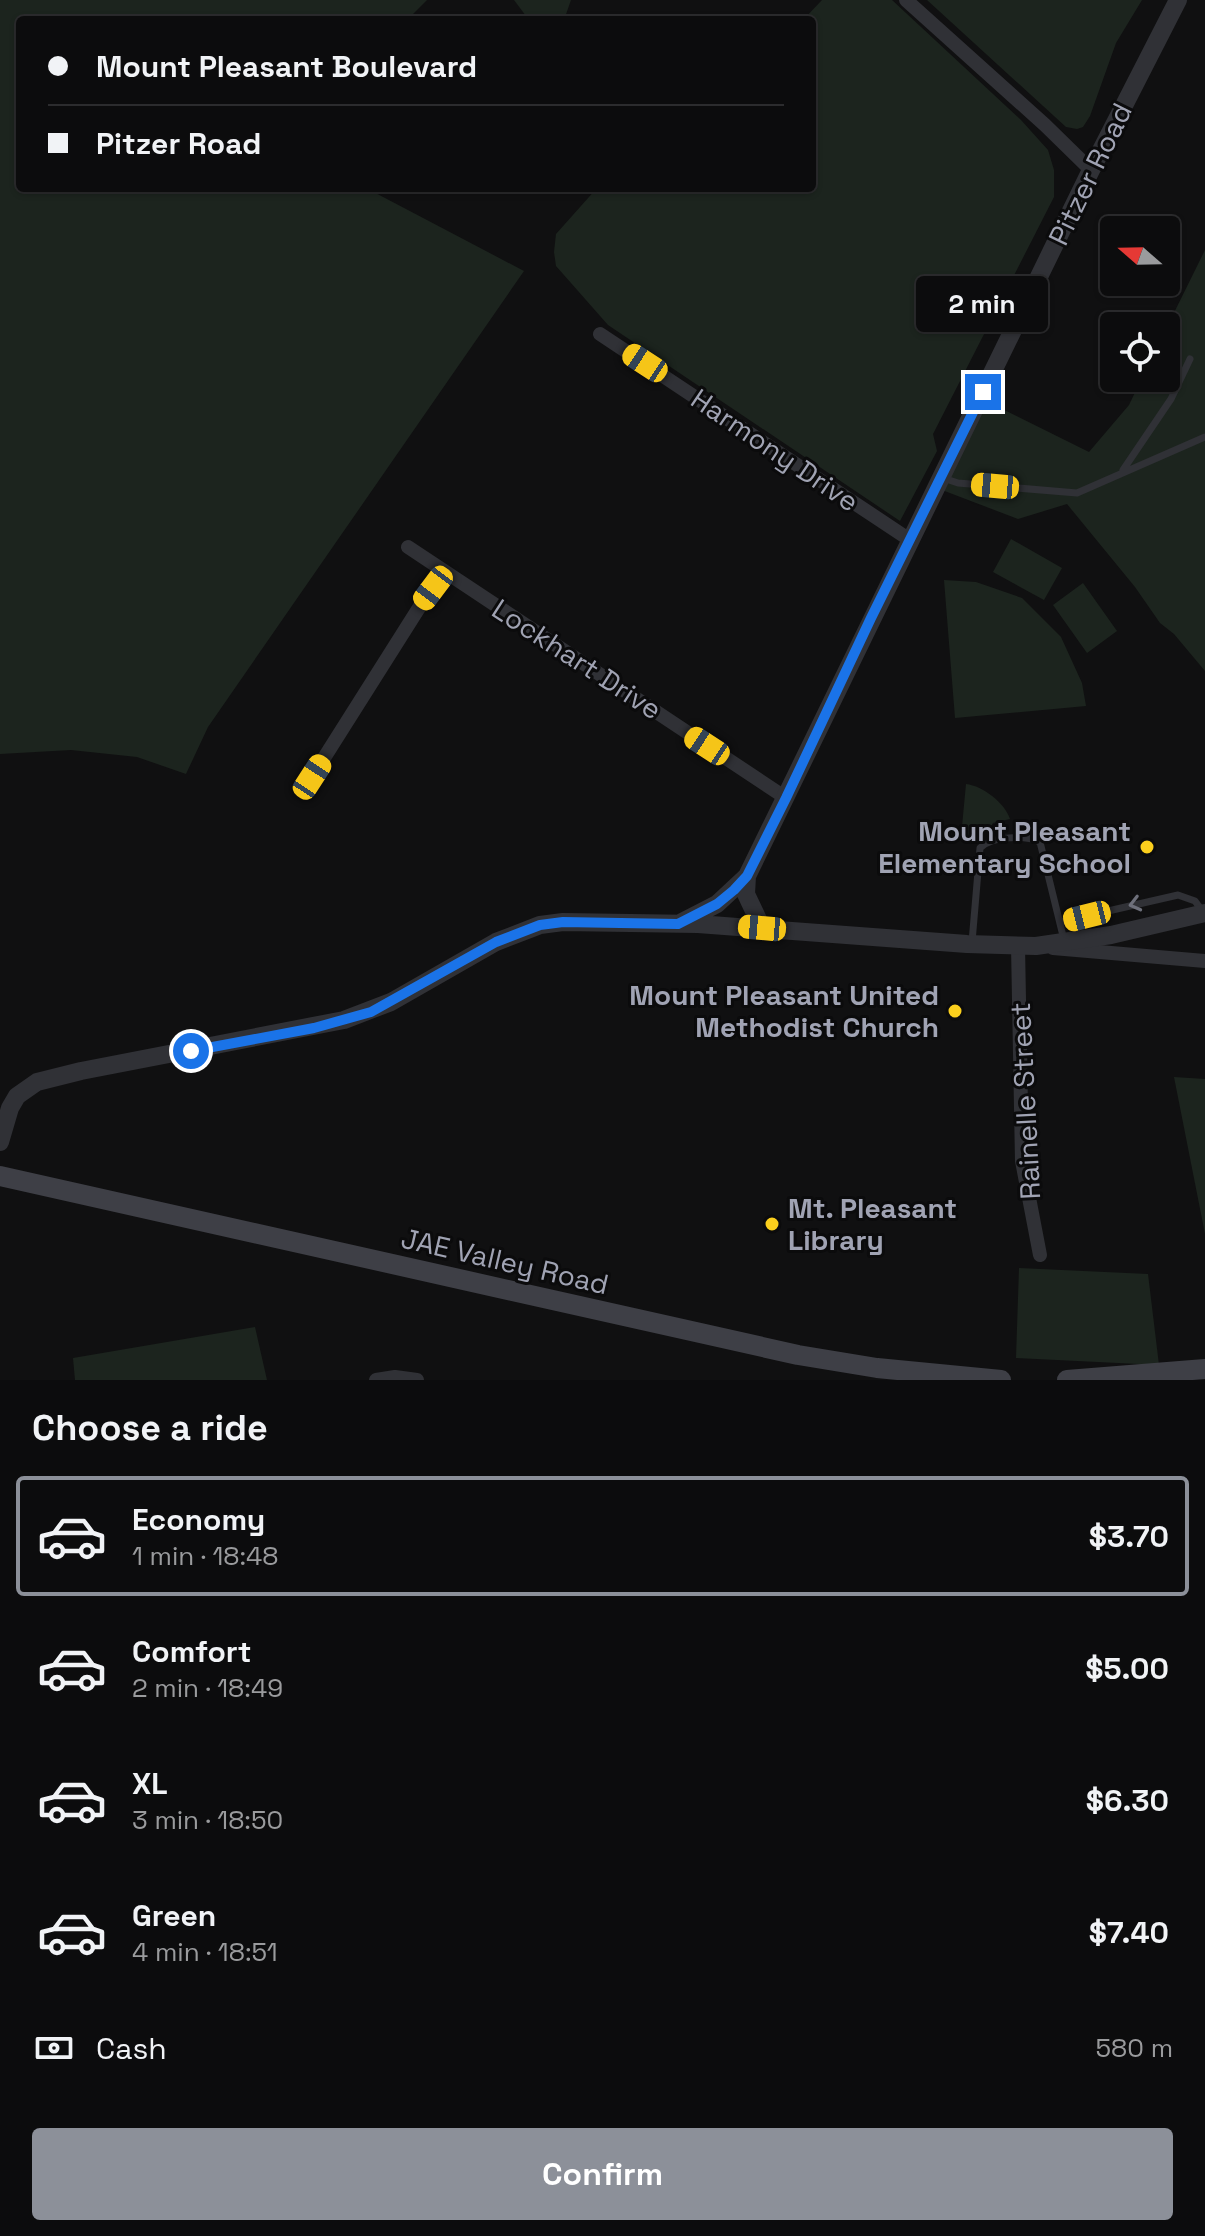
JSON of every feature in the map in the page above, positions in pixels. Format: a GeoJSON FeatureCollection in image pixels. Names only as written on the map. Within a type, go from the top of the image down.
{"type":"FeatureCollection","features":[{"type":"Feature","properties":{"kind":"main road","name":"JAE Valley Road"},"geometry":{"type":"LineString","coordinates":[[0,1176],[798,1355],[911,1376],[1001,1380]]}},
{"type":"Feature","properties":{"kind":"main road"},"geometry":{"type":"LineString","coordinates":[[1067,1380],[1205,1369]]}},
{"type":"Feature","properties":{"kind":"street"},"geometry":{"type":"LineString","coordinates":[[906,0],[1091,170]]}},
{"type":"Feature","properties":{"kind":"street","name":"Pitzer Road"},"geometry":{"type":"LineString","coordinates":[[678,924],[717,904],[747,876],[1091,170],[1178,0]]}},
{"type":"Feature","properties":{"kind":"street","name":"Harmony Drive"},"geometry":{"type":"LineString","coordinates":[[600,334],[910,540]]}},
{"type":"Feature","properties":{"kind":"street","name":"Lockhart Drive"},"geometry":{"type":"LineString","coordinates":[[408,547],[786,798]]}},
{"type":"Feature","properties":{"kind":"street"},"geometry":{"type":"LineString","coordinates":[[312,777],[422,603],[445,572]]}},
{"type":"Feature","properties":{"kind":"street"},"geometry":{"type":"LineString","coordinates":[[747,876],[746,894],[762,928]]}},
{"type":"Feature","properties":{"kind":"street"},"geometry":{"type":"LineString","coordinates":[[1027,946],[1065,943],[1205,913]]}},
{"type":"Feature","properties":{"kind":"street"},"geometry":{"type":"LineString","coordinates":[[0,1142],[10,1108],[27,1087],[50,1078],[344,1020],[391,1002],[496,942],[540,925],[563,922],[762,928],[1205,961]]}},
{"type":"Feature","properties":{"kind":"street","name":"Rainelle Street"},"geometry":{"type":"LineString","coordinates":[[1027,946],[1022,1161],[1040,1255]]}},
{"type":"Feature","properties":{"kind":"street"},"geometry":{"type":"LineString","coordinates":[[376,1380],[395,1377],[417,1380]]}},
{"type":"Feature","properties":{"kind":"lane"},"geometry":{"type":"LineString","coordinates":[[1122,472],[1171,399],[1190,359]]}},
{"type":"Feature","properties":{"kind":"lane"},"geometry":{"type":"LineString","coordinates":[[941,477],[958,483],[1077,493],[1205,437]]}},
{"type":"Feature","properties":{"kind":"lane"},"geometry":{"type":"LineString","coordinates":[[971,945],[978,854],[986,842],[1032,838],[1040,842],[1065,943]]}},
{"type":"Feature","properties":{"kind":"lane"},"geometry":{"type":"LineString","coordinates":[[1060,922],[1178,895],[1195,901],[1205,913]]}},
{"type":"Feature","properties":{"kind":"shaded area"},"geometry":{"type":"Polygon","coordinates":[[[0,0],[427,0],[411,16],[16,16],[16,192],[374,192],[524,271],[208,727],[186,774],[137,757],[71,750],[0,754],[0,0]]]}},
{"type":"Feature","properties":{"kind":"shaded area"},"geometry":{"type":"Polygon","coordinates":[[[514,0],[571,0],[565,16],[526,16],[514,0]]]}},
{"type":"Feature","properties":{"kind":"shaded area"},"geometry":{"type":"Polygon","coordinates":[[[822,0],[892,0],[1021,120],[1048,150],[1054,170],[1054,197],[933,434],[937,451],[900,521],[608,325],[556,266],[556,234],[593,192],[816,192],[816,16],[807,16],[822,0]]]}},
{"type":"Feature","properties":{"kind":"shaded area"},"geometry":{"type":"Polygon","coordinates":[[[927,0],[1142,0],[1116,43],[1090,116],[1083,127],[1077,129],[1066,127],[927,0]]]}},
{"type":"Feature","properties":{"kind":"shaded area"},"geometry":{"type":"Polygon","coordinates":[[[1205,250],[1205,671],[1174,634],[1160,623],[1135,587],[1067,504],[1018,519],[942,490],[986,401],[1089,452],[1129,405],[1135,392],[1180,392],[1180,312],[1174,312],[1205,250]]]}},
{"type":"Feature","properties":{"kind":"shaded area"},"geometry":{"type":"Polygon","coordinates":[[[1011,539],[1062,568],[1044,600],[993,572],[1011,539]]]}},
{"type":"Feature","properties":{"kind":"shaded area"},"geometry":{"type":"Polygon","coordinates":[[[944,580],[976,582],[1022,598],[1061,637],[1082,683],[1086,706],[955,718],[944,580]]]}},
{"type":"Feature","properties":{"kind":"shaded area"},"geometry":{"type":"Polygon","coordinates":[[[1083,583],[1117,631],[1087,653],[1053,605],[1083,583]]]}},
{"type":"Feature","properties":{"kind":"shaded area"},"geometry":{"type":"Polygon","coordinates":[[[966,784],[992,796],[1010,819],[993,823],[987,832],[980,833],[978,837],[972,834],[961,837],[966,784]]]}},
{"type":"Feature","properties":{"kind":"shaded area"},"geometry":{"type":"Polygon","coordinates":[[[1174,1077],[1205,1079],[1205,1234],[1174,1077]]]}},
{"type":"Feature","properties":{"kind":"shaded area"},"geometry":{"type":"Polygon","coordinates":[[[1019,1268],[1148,1274],[1159,1365],[1016,1358],[1019,1268]]]}},
{"type":"Feature","properties":{"kind":"shaded area"},"geometry":{"type":"Polygon","coordinates":[[[255,1327],[267,1380],[75,1380],[73,1358],[255,1327]]]}},
{"type":"Feature","properties":{"kind":"place","name":"Mount Pleasant Elementary School"},"geometry":{"type":"Point","coordinates":[1147,847]}},
{"type":"Feature","properties":{"kind":"place","name":"Mount Pleasant United Methodist Church"},"geometry":{"type":"Point","coordinates":[955,1011]}},
{"type":"Feature","properties":{"kind":"place","name":"Mt. Pleasant Library"},"geometry":{"type":"Point","coordinates":[772,1224]}},
{"type":"Feature","properties":{"kind":"route"},"geometry":{"type":"LineString","coordinates":[[191,1051],[314,1028],[371,1012],[496,942],[540,925],[563,922],[678,924],[717,904],[734,890],[747,876],[983,392]]}}]}
